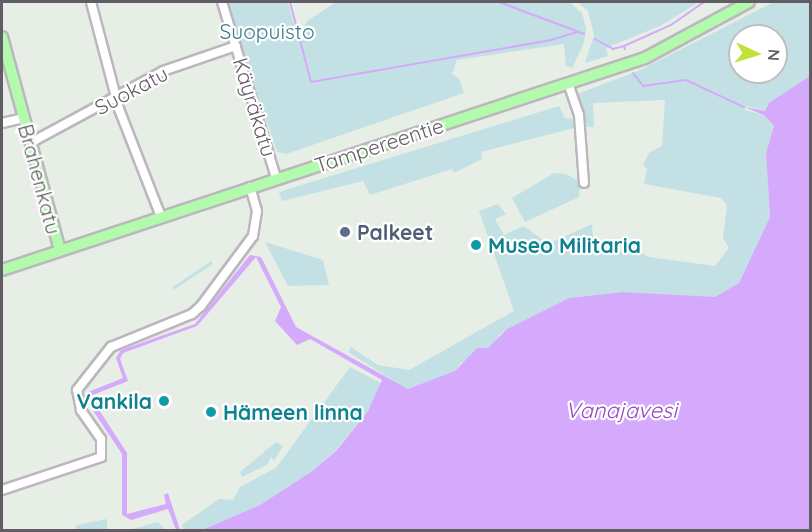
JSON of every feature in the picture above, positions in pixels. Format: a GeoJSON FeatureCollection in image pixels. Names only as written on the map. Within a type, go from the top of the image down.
{"type":"FeatureCollection","features":[{"type":"Feature","properties":{"kind":"main road","name":"Tampereentie"},"geometry":{"type":"LineString","coordinates":[[2,270],[645,58],[749,2]]}},
{"type":"Feature","properties":{"kind":"main road","name":"Brahenkatu"},"geometry":{"type":"LineString","coordinates":[[2,37],[60,250]]}},
{"type":"Feature","properties":{"kind":"street"},"geometry":{"type":"LineString","coordinates":[[91,2],[116,98],[160,217]]}},
{"type":"Feature","properties":{"kind":"street","name":"Käyräkatu"},"geometry":{"type":"LineString","coordinates":[[222,2],[276,178]]}},
{"type":"Feature","properties":{"kind":"street","name":"Suokatu"},"geometry":{"type":"LineString","coordinates":[[30,143],[163,71],[236,46]]}},
{"type":"Feature","properties":{"kind":"street"},"geometry":{"type":"LineString","coordinates":[[568,83],[579,115],[584,183]]}},
{"type":"Feature","properties":{"kind":"street"},"geometry":{"type":"LineString","coordinates":[[2,123],[23,118]]}},
{"type":"Feature","properties":{"kind":"street"},"geometry":{"type":"LineString","coordinates":[[2,490],[101,457],[101,439],[81,410],[77,390],[111,348],[192,314],[201,306],[253,236],[256,211],[250,187]]}},
{"type":"Feature","properties":{"kind":"green space","name":"Suopuisto"},"geometry":{"type":"Polygon","coordinates":[[[226,2],[288,2],[298,39],[307,21],[336,2],[569,2],[582,13],[586,28],[584,43],[572,68],[566,66],[564,44],[457,60],[452,74],[459,78],[464,93],[286,154],[277,152],[226,2]]]}},
{"type":"Feature","properties":{"kind":"green space"},"geometry":{"type":"Polygon","coordinates":[[[577,2],[699,2],[660,26],[606,48],[608,56],[585,63],[594,35],[588,11],[577,2]]]}},
{"type":"Feature","properties":{"kind":"green space"},"geometry":{"type":"Polygon","coordinates":[[[774,2],[810,2],[810,76],[770,102],[766,111],[746,106],[745,110],[764,115],[774,126],[766,153],[770,217],[739,283],[715,297],[622,292],[569,298],[507,329],[499,335],[495,344],[461,363],[455,371],[415,389],[405,388],[348,352],[351,347],[378,365],[409,370],[514,311],[479,211],[498,204],[506,214],[495,219],[504,235],[524,226],[548,244],[592,224],[594,250],[639,251],[648,257],[715,266],[729,248],[723,238],[727,205],[721,198],[644,184],[647,169],[643,164],[650,152],[662,146],[665,100],[593,103],[594,127],[585,127],[577,94],[638,71],[728,25],[728,84],[788,84],[788,24],[731,24],[774,2]]]}},
{"type":"Feature","properties":{"kind":"green space"},"geometry":{"type":"Polygon","coordinates":[[[559,106],[565,118],[576,119],[574,128],[481,152],[482,159],[454,173],[452,169],[370,195],[363,181],[282,201],[279,192],[559,106]]]}},
{"type":"Feature","properties":{"kind":"green space"},"geometry":{"type":"Polygon","coordinates":[[[554,173],[566,174],[580,182],[579,197],[525,222],[512,198],[554,173]]]}},
{"type":"Feature","properties":{"kind":"green space"},"geometry":{"type":"Polygon","coordinates":[[[265,242],[323,260],[329,285],[288,286],[265,242]]]}},
{"type":"Feature","properties":{"kind":"green space"},"geometry":{"type":"Polygon","coordinates":[[[211,261],[213,264],[173,290],[173,287],[211,261]]]}},
{"type":"Feature","properties":{"kind":"green space"},"geometry":{"type":"Polygon","coordinates":[[[350,367],[381,383],[368,411],[336,450],[311,472],[260,505],[202,530],[184,530],[182,525],[219,499],[233,500],[240,487],[276,468],[350,367]]]}},
{"type":"Feature","properties":{"kind":"green space"},"geometry":{"type":"Polygon","coordinates":[[[276,442],[283,446],[274,461],[271,457],[267,465],[242,477],[240,472],[276,442]]]}},
{"type":"Feature","properties":{"kind":"green space"},"geometry":{"type":"Polygon","coordinates":[[[107,519],[107,530],[74,530],[77,525],[107,519]]]}},
{"type":"Feature","properties":{"kind":"green space"},"geometry":{"type":"Polygon","coordinates":[[[158,522],[166,530],[129,530],[158,522]]]}},
{"type":"Feature","properties":{"kind":"water","name":"Vanajavesi"},"geometry":{"type":"Polygon","coordinates":[[[810,76],[810,530],[202,530],[260,505],[311,472],[337,450],[368,411],[382,380],[310,339],[297,345],[275,321],[281,307],[256,257],[197,326],[123,353],[120,359],[128,381],[90,396],[127,453],[127,514],[166,504],[164,495],[168,493],[180,530],[176,530],[168,509],[131,520],[122,515],[122,454],[88,403],[86,393],[123,378],[116,358],[121,350],[195,324],[250,255],[261,257],[296,327],[408,389],[455,371],[477,348],[488,348],[507,329],[569,298],[622,292],[715,297],[739,283],[770,217],[766,153],[774,126],[764,115],[744,107],[765,111],[770,102],[810,76]]]}},
{"type":"Feature","properties":{"kind":"waterway"},"geometry":{"type":"LineString","coordinates":[[290,2],[311,82],[551,40],[578,32]]}},
{"type":"Feature","properties":{"kind":"waterway"},"geometry":{"type":"LineString","coordinates":[[499,2],[584,34]]}},
{"type":"Feature","properties":{"kind":"waterway"},"geometry":{"type":"LineString","coordinates":[[624,46],[671,25],[704,2]]}},
{"type":"Feature","properties":{"kind":"waterway"},"geometry":{"type":"LineString","coordinates":[[595,39],[613,49],[624,46],[625,49]]}},
{"type":"Feature","properties":{"kind":"waterway"},"geometry":{"type":"LineString","coordinates":[[633,73],[643,86],[686,80],[744,107]]}},
{"type":"Feature","properties":{"kind":"place","name":"Palkeet"},"geometry":{"type":"Point","coordinates":[345,232]}},
{"type":"Feature","properties":{"kind":"place","name":"Museo Militaria"},"geometry":{"type":"Point","coordinates":[476,245]}},
{"type":"Feature","properties":{"kind":"place","name":"Vankila"},"geometry":{"type":"Point","coordinates":[164,401]}},
{"type":"Feature","properties":{"kind":"place","name":"Hämeen linna"},"geometry":{"type":"Point","coordinates":[211,412]}}]}
